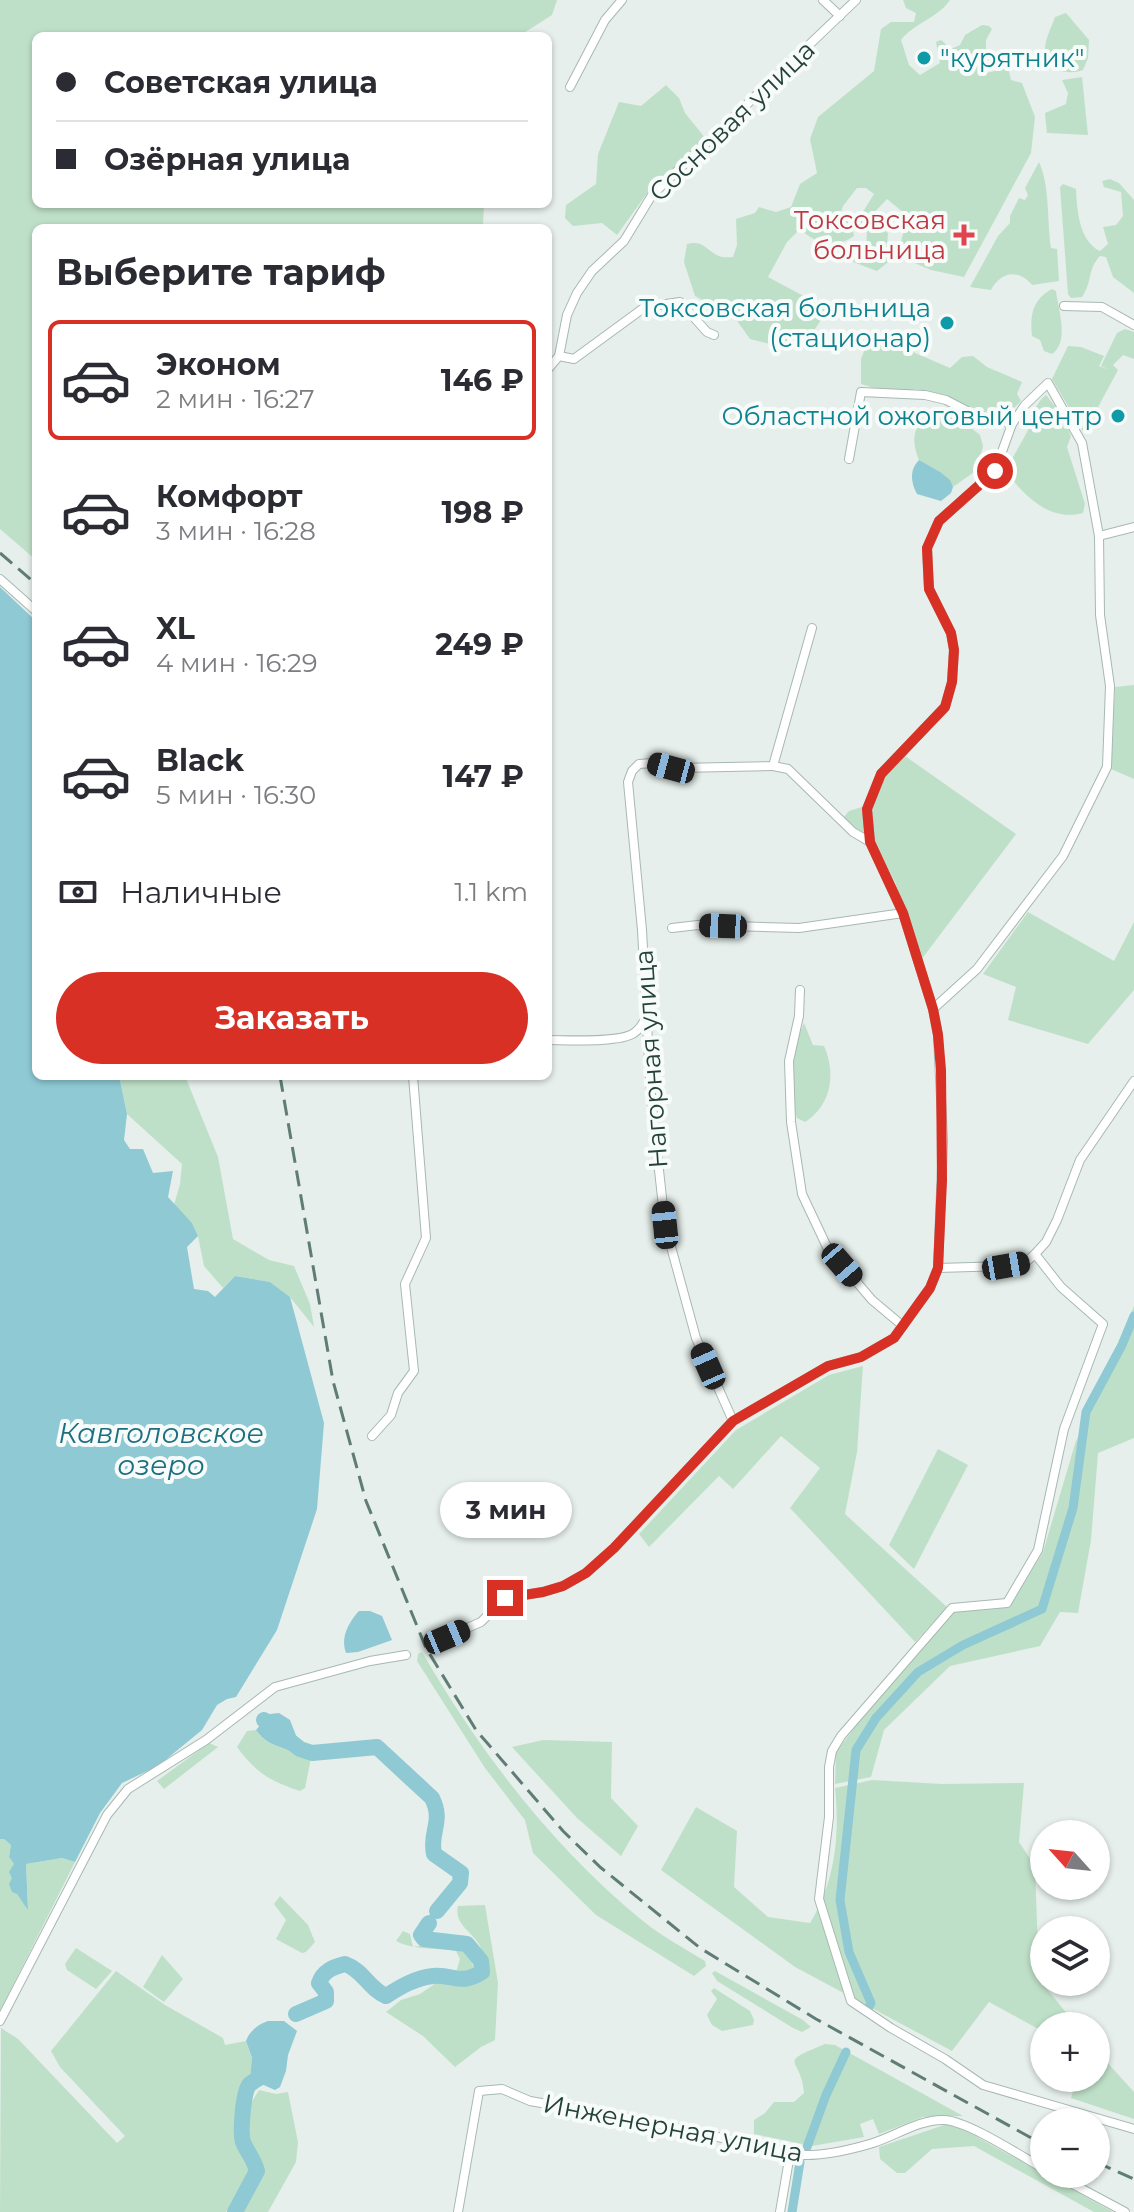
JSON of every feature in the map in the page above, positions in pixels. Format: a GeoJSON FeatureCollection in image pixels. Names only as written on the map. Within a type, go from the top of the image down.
{"type":"FeatureCollection","features":[{"type":"Feature","properties":{"kind":"street"},"geometry":{"type":"LineString","coordinates":[[570,87],[605,20],[622,0]]}},
{"type":"Feature","properties":{"kind":"street"},"geometry":{"type":"LineString","coordinates":[[823,0],[840,16]]}},
{"type":"Feature","properties":{"kind":"street","name":"Сосновая улица"},"geometry":{"type":"LineString","coordinates":[[552,364],[559,356],[567,315],[577,293],[592,271],[624,241],[652,195],[856,0]]}},
{"type":"Feature","properties":{"kind":"street"},"geometry":{"type":"LineString","coordinates":[[559,356],[574,359],[645,307],[680,302],[707,332],[714,335]]}},
{"type":"Feature","properties":{"kind":"street"},"geometry":{"type":"LineString","coordinates":[[1064,306],[1102,307],[1134,325]]}},
{"type":"Feature","properties":{"kind":"street"},"geometry":{"type":"LineString","coordinates":[[447,1637],[481,1622],[505,1598],[563,1586],[586,1573],[614,1548],[733,1421],[828,1366],[861,1357],[894,1338],[930,1288],[938,1268],[943,1141],[941,1070],[933,1009],[903,913],[870,842],[867,809],[881,774],[945,707],[952,682],[954,650],[951,633],[929,589],[927,548],[939,521],[995,471],[1012,424],[1025,405],[1048,383],[1082,443],[1099,536],[1100,615],[1110,686],[1107,767],[1063,856],[977,969],[933,1009]]}},
{"type":"Feature","properties":{"kind":"street"},"geometry":{"type":"LineString","coordinates":[[849,459],[861,392],[925,395],[946,400],[971,413],[1012,424]]}},
{"type":"Feature","properties":{"kind":"street"},"geometry":{"type":"LineString","coordinates":[[1099,536],[1134,527]]}},
{"type":"Feature","properties":{"kind":"street"},"geometry":{"type":"LineString","coordinates":[[0,579],[32,607]]}},
{"type":"Feature","properties":{"kind":"street"},"geometry":{"type":"LineString","coordinates":[[812,628],[773,766],[788,769],[853,832],[870,842]]}},
{"type":"Feature","properties":{"kind":"street","name":"Нагорная улица"},"geometry":{"type":"LineString","coordinates":[[733,1421],[696,1338],[665,1225],[651,1097],[628,782],[639,764],[678,768],[773,766]]}},
{"type":"Feature","properties":{"kind":"street"},"geometry":{"type":"LineString","coordinates":[[672,928],[698,925],[799,928],[903,913]]}},
{"type":"Feature","properties":{"kind":"street"},"geometry":{"type":"LineString","coordinates":[[800,990],[799,1016],[789,1061],[791,1122],[802,1194],[827,1247],[872,1300],[903,1326]]}},
{"type":"Feature","properties":{"kind":"street"},"geometry":{"type":"LineString","coordinates":[[552,1040],[593,1041],[631,1036],[647,1017]]}},
{"type":"Feature","properties":{"kind":"street"},"geometry":{"type":"LineString","coordinates":[[372,1436],[391,1415],[398,1393],[414,1371],[405,1284],[426,1238],[413,1080]]}},
{"type":"Feature","properties":{"kind":"street"},"geometry":{"type":"LineString","coordinates":[[938,1268],[1006,1266],[1026,1262],[1035,1254],[1046,1242],[1057,1220],[1080,1160],[1134,1081]]}},
{"type":"Feature","properties":{"kind":"street"},"geometry":{"type":"LineString","coordinates":[[1035,1254],[1061,1287],[1103,1324],[1064,1429],[1038,1550],[1007,1603],[952,1608],[874,1695],[832,1751],[829,1817],[819,1899],[851,2001],[983,2085],[1134,2129]]}},
{"type":"Feature","properties":{"kind":"street"},"geometry":{"type":"LineString","coordinates":[[0,2021],[107,1815],[128,1789],[206,1740],[275,1687],[370,1661],[406,1655]]}},
{"type":"Feature","properties":{"kind":"street","name":"Инженерная улица"},"geometry":{"type":"LineString","coordinates":[[458,2212],[479,2091],[502,2089],[530,2101],[732,2139],[790,2154],[818,2155],[872,2143],[929,2122],[946,2120],[1030,2162]]}},
{"type":"Feature","properties":{"kind":"street"},"geometry":{"type":"LineString","coordinates":[[780,2212],[790,2154]]}},
{"type":"Feature","properties":{"kind":"street"},"geometry":{"type":"LineString","coordinates":[[1080,2188],[1125,2212]]}},
{"type":"Feature","properties":{"kind":"green space"},"geometry":{"type":"Polygon","coordinates":[[[0,0],[557,0],[552,15],[525,32],[32,32],[32,208],[484,208],[483,224],[32,224],[32,557],[0,529],[0,0]]]}},
{"type":"Feature","properties":{"kind":"green space"},"geometry":{"type":"Polygon","coordinates":[[[903,0],[950,0],[901,40],[909,65],[920,75],[940,63],[936,42],[941,40],[951,49],[960,45],[965,35],[982,25],[992,29],[986,40],[986,73],[1007,63],[1011,80],[1022,83],[1035,117],[1031,153],[964,277],[931,270],[903,258],[902,238],[910,218],[887,199],[870,217],[873,224],[888,233],[887,247],[892,259],[877,271],[853,262],[855,254],[866,252],[867,230],[860,226],[861,215],[874,194],[866,188],[857,188],[840,215],[852,225],[854,236],[833,244],[813,239],[800,229],[787,242],[768,277],[828,309],[810,337],[789,349],[750,339],[735,318],[695,296],[684,262],[687,244],[697,243],[721,257],[733,257],[737,245],[736,219],[755,213],[759,207],[776,212],[791,207],[800,184],[817,173],[810,139],[818,117],[874,71],[881,29],[891,22],[914,22],[916,13],[906,8],[903,0]]]}},
{"type":"Feature","properties":{"kind":"green space"},"geometry":{"type":"Polygon","coordinates":[[[1066,13],[1089,40],[1088,58],[1083,70],[1077,72],[1058,70],[1046,56],[1046,41],[1055,17],[1066,13]]]}},
{"type":"Feature","properties":{"kind":"green space"},"geometry":{"type":"Polygon","coordinates":[[[1082,77],[1088,135],[1047,133],[1045,113],[1066,104],[1068,93],[1062,80],[1082,77]]]}},
{"type":"Feature","properties":{"kind":"green space"},"geometry":{"type":"Polygon","coordinates":[[[666,85],[679,98],[685,113],[706,139],[650,189],[617,235],[602,223],[573,226],[565,218],[566,205],[596,184],[598,154],[619,102],[641,106],[666,85]]]}},
{"type":"Feature","properties":{"kind":"green space"},"geometry":{"type":"Polygon","coordinates":[[[1039,162],[1047,193],[1051,248],[1057,249],[1059,281],[1032,285],[1022,276],[1010,274],[1000,279],[991,290],[970,287],[998,236],[1010,223],[1019,198],[1025,200],[1028,195],[1025,188],[1039,162]]]}},
{"type":"Feature","properties":{"kind":"green space"},"geometry":{"type":"Polygon","coordinates":[[[1110,179],[1119,183],[1134,200],[1134,293],[1113,277],[1106,257],[1100,256],[1082,297],[1071,298],[1068,294],[1060,187],[1063,184],[1076,189],[1083,233],[1100,251],[1108,244],[1103,227],[1116,225],[1123,216],[1121,192],[1104,187],[1102,181],[1110,179]]]}},
{"type":"Feature","properties":{"kind":"green space"},"geometry":{"type":"Polygon","coordinates":[[[1052,289],[1056,291],[1062,334],[1052,354],[1044,351],[1040,340],[1032,336],[1031,328],[1036,303],[1052,289]]]}},
{"type":"Feature","properties":{"kind":"green space"},"geometry":{"type":"Polygon","coordinates":[[[1125,329],[1134,332],[1134,359],[1123,355],[1113,365],[1118,370],[1084,433],[1052,379],[1068,346],[1081,347],[1104,356],[1099,366],[1110,370],[1101,366],[1117,333],[1125,329]]]}},
{"type":"Feature","properties":{"kind":"green space"},"geometry":{"type":"Polygon","coordinates":[[[871,334],[950,368],[962,357],[973,356],[987,367],[1022,382],[1017,394],[1021,401],[1012,410],[997,414],[932,392],[916,389],[891,393],[861,384],[861,359],[871,334]]]}},
{"type":"Feature","properties":{"kind":"green space"},"geometry":{"type":"Polygon","coordinates":[[[1046,395],[1062,415],[1071,436],[1067,447],[1085,504],[1083,513],[1059,514],[1039,505],[1006,472],[1036,407],[1046,395]]]}},
{"type":"Feature","properties":{"kind":"green space"},"geometry":{"type":"Polygon","coordinates":[[[947,416],[963,422],[980,435],[983,446],[977,470],[953,487],[942,474],[919,460],[914,441],[917,428],[922,423],[947,416]]]}},
{"type":"Feature","properties":{"kind":"green space"},"geometry":{"type":"Polygon","coordinates":[[[1134,685],[1134,779],[1111,769],[1115,687],[1134,685]]]}},
{"type":"Feature","properties":{"kind":"green space"},"geometry":{"type":"Polygon","coordinates":[[[905,756],[1016,834],[921,960],[895,882],[874,842],[868,845],[838,824],[849,811],[865,806],[883,776],[905,756]]]}},
{"type":"Feature","properties":{"kind":"green space"},"geometry":{"type":"Polygon","coordinates":[[[1028,912],[1114,961],[1134,922],[1134,990],[1088,1044],[1008,1020],[1016,987],[983,974],[1028,912]]]}},
{"type":"Feature","properties":{"kind":"green space"},"geometry":{"type":"Polygon","coordinates":[[[804,1023],[813,1045],[824,1046],[830,1067],[826,1098],[805,1122],[797,1118],[791,1083],[796,1046],[804,1023]]]}},
{"type":"Feature","properties":{"kind":"green space"},"geometry":{"type":"Polygon","coordinates":[[[120,1080],[187,1080],[218,1157],[233,1239],[269,1260],[294,1266],[310,1304],[314,1327],[290,1297],[270,1282],[235,1276],[223,1288],[204,1266],[192,1223],[174,1205],[182,1164],[127,1114],[120,1080]]]}},
{"type":"Feature","properties":{"kind":"green space"},"geometry":{"type":"Polygon","coordinates":[[[1134,1306],[1134,1438],[1098,1453],[1091,1540],[1078,1613],[1060,1612],[1040,1646],[950,1666],[884,1730],[871,1777],[835,1784],[836,1752],[878,1697],[953,1612],[1010,1606],[1043,1552],[1075,1444],[1134,1306]]]}},
{"type":"Feature","properties":{"kind":"green space"},"geometry":{"type":"Polygon","coordinates":[[[863,1366],[857,1452],[845,1514],[947,1607],[915,1642],[790,1508],[820,1468],[781,1436],[733,1489],[719,1476],[649,1547],[639,1534],[736,1430],[829,1375],[863,1366]]]}},
{"type":"Feature","properties":{"kind":"green space"},"geometry":{"type":"Polygon","coordinates":[[[938,1449],[968,1465],[914,1569],[889,1545],[938,1449]]]}},
{"type":"Feature","properties":{"kind":"green space"},"geometry":{"type":"Polygon","coordinates":[[[422,1652],[468,1726],[520,1797],[549,1830],[610,1893],[665,1937],[705,1961],[706,1966],[694,1976],[596,1915],[533,1853],[525,1820],[485,1768],[417,1661],[418,1654],[422,1652]]]}},
{"type":"Feature","properties":{"kind":"green space"},"geometry":{"type":"Polygon","coordinates":[[[256,1730],[264,1739],[294,1753],[300,1749],[312,1753],[305,1788],[300,1791],[272,1780],[244,1756],[237,1747],[247,1731],[256,1730]]]}},
{"type":"Feature","properties":{"kind":"green space"},"geometry":{"type":"Polygon","coordinates":[[[543,1740],[612,1742],[611,1798],[638,1826],[621,1856],[577,1818],[512,1747],[543,1740]]]}},
{"type":"Feature","properties":{"kind":"green space"},"geometry":{"type":"Polygon","coordinates":[[[209,1743],[218,1747],[164,1789],[157,1781],[209,1743]]]}},
{"type":"Feature","properties":{"kind":"green space"},"geometry":{"type":"Polygon","coordinates":[[[872,1780],[942,1784],[1024,1783],[1019,1842],[1030,1858],[1030,1900],[1036,1900],[1037,1916],[1030,1916],[1030,1996],[1053,1996],[1066,2012],[1030,2012],[1030,2024],[989,2002],[952,2051],[795,1967],[661,1870],[696,1807],[737,1831],[734,1887],[768,1917],[810,1923],[825,1892],[834,1858],[837,1823],[835,1788],[872,1780]]]}},
{"type":"Feature","properties":{"kind":"green space"},"geometry":{"type":"Polygon","coordinates":[[[0,1839],[11,1845],[9,1857],[14,1864],[14,1882],[28,1908],[26,1864],[62,1858],[75,1862],[0,2011],[0,1839]]]}},
{"type":"Feature","properties":{"kind":"green space"},"geometry":{"type":"Polygon","coordinates":[[[280,1896],[308,1925],[315,1942],[306,1952],[302,1953],[276,1939],[286,1920],[274,1904],[280,1896]]]}},
{"type":"Feature","properties":{"kind":"green space"},"geometry":{"type":"Polygon","coordinates":[[[485,1905],[498,1983],[495,2040],[455,2067],[423,2036],[386,2012],[401,2000],[420,1994],[436,1983],[456,1985],[483,1974],[481,1949],[457,1913],[458,1906],[485,1905]]]}},
{"type":"Feature","properties":{"kind":"green space"},"geometry":{"type":"Polygon","coordinates":[[[403,1931],[410,1934],[413,1947],[396,1941],[403,1931]]]}},
{"type":"Feature","properties":{"kind":"green space"},"geometry":{"type":"Polygon","coordinates":[[[443,1944],[461,1948],[472,1961],[473,1972],[468,1977],[455,1976],[460,1959],[456,1951],[414,1947],[443,1944]]]}},
{"type":"Feature","properties":{"kind":"green space"},"geometry":{"type":"Polygon","coordinates":[[[76,1948],[112,1971],[96,1989],[67,1970],[65,1964],[76,1948]]]}},
{"type":"Feature","properties":{"kind":"green space"},"geometry":{"type":"Polygon","coordinates":[[[162,1955],[183,1979],[164,2002],[143,1987],[162,1955]]]}},
{"type":"Feature","properties":{"kind":"green space"},"geometry":{"type":"Polygon","coordinates":[[[116,1971],[165,2005],[223,2038],[225,2045],[246,2041],[252,2059],[250,2079],[242,2088],[238,2116],[239,2146],[251,2172],[226,2212],[0,2212],[1,2028],[18,2039],[117,2143],[125,2136],[60,2067],[51,2051],[116,1971]]]}},
{"type":"Feature","properties":{"kind":"green space"},"geometry":{"type":"Polygon","coordinates":[[[715,1971],[811,2027],[802,2032],[793,2028],[717,1981],[712,1973],[715,1971]]]}},
{"type":"Feature","properties":{"kind":"green space"},"geometry":{"type":"Polygon","coordinates":[[[714,1988],[750,2011],[753,2025],[722,2031],[712,2025],[707,2015],[717,1999],[711,1991],[714,1988]]]}},
{"type":"Feature","properties":{"kind":"green space"},"geometry":{"type":"Polygon","coordinates":[[[825,2044],[835,2045],[963,2116],[923,2117],[879,2134],[873,2119],[860,2124],[864,2137],[812,2146],[754,2134],[754,2120],[774,2102],[794,2102],[804,2093],[796,2059],[825,2044]]]}},
{"type":"Feature","properties":{"kind":"green space"},"geometry":{"type":"Polygon","coordinates":[[[1110,2065],[1134,2092],[1134,2119],[1110,2111],[1110,2108],[1071,2098],[1073,2092],[1110,2092],[1110,2065]]]}},
{"type":"Feature","properties":{"kind":"green space"},"geometry":{"type":"Polygon","coordinates":[[[259,2090],[276,2094],[288,2092],[298,2142],[296,2162],[268,2212],[242,2212],[262,2171],[259,2157],[247,2137],[251,2103],[259,2090]]]}},
{"type":"Feature","properties":{"kind":"green space"},"geometry":{"type":"Polygon","coordinates":[[[947,2124],[1030,2166],[1030,2177],[974,2146],[932,2149],[905,2173],[897,2173],[880,2159],[879,2147],[947,2124]]]}},
{"type":"Feature","properties":{"kind":"green space"},"geometry":{"type":"Polygon","coordinates":[[[1050,2188],[1070,2188],[1113,2212],[1094,2212],[1050,2188]]]}},
{"type":"Feature","properties":{"kind":"water"},"geometry":{"type":"Polygon","coordinates":[[[919,460],[950,480],[953,487],[951,493],[941,501],[917,494],[912,477],[919,460]]]}},
{"type":"Feature","properties":{"kind":"water","name":"Кавголовское озеро"},"geometry":{"type":"Polygon","coordinates":[[[0,587],[32,617],[32,1080],[120,1080],[127,1114],[124,1140],[130,1149],[143,1149],[153,1173],[173,1171],[168,1197],[192,1223],[198,1236],[187,1247],[194,1289],[208,1291],[215,1297],[235,1276],[270,1282],[290,1297],[324,1423],[317,1509],[277,1630],[236,1697],[217,1705],[202,1730],[158,1766],[122,1783],[100,1813],[75,1862],[62,1858],[26,1864],[28,1910],[17,1894],[12,1892],[9,1884],[12,1878],[9,1872],[14,1864],[9,1857],[11,1845],[0,1839],[0,587]]]}},
{"type":"Feature","properties":{"kind":"water"},"geometry":{"type":"Polygon","coordinates":[[[359,1611],[382,1616],[392,1640],[346,1653],[346,1630],[359,1611]]]}},
{"type":"Feature","properties":{"kind":"water"},"geometry":{"type":"Polygon","coordinates":[[[279,1713],[290,1720],[297,1738],[312,1753],[300,1749],[294,1753],[260,1735],[256,1730],[270,1714],[279,1713]]]}},
{"type":"Feature","properties":{"kind":"water"},"geometry":{"type":"Polygon","coordinates":[[[268,2021],[284,2021],[297,2031],[286,2071],[280,2087],[275,2090],[250,2079],[252,2058],[246,2041],[254,2029],[268,2021]]]}},
{"type":"Feature","properties":{"kind":"waterway"},"geometry":{"type":"LineString","coordinates":[[869,2007],[871,2003],[849,1952],[840,1900],[856,1750],[876,1718],[918,1672],[963,1645],[1042,1609],[1073,1508],[1086,1412],[1134,1316]]}},
{"type":"Feature","properties":{"kind":"waterway"},"geometry":{"type":"LineString","coordinates":[[264,1720],[300,1749],[312,1753],[377,1747],[432,1798],[437,1814],[434,1854],[461,1873],[460,1883],[437,1911]]}},
{"type":"Feature","properties":{"kind":"waterway"},"geometry":{"type":"LineString","coordinates":[[296,2014],[326,2001],[326,1992],[319,1983],[323,1975],[345,1964],[386,1996],[426,1977],[462,1979],[482,1972],[481,1961],[467,1944],[424,1939],[421,1935],[429,1923]]}},
{"type":"Feature","properties":{"kind":"waterway"},"geometry":{"type":"LineString","coordinates":[[807,2147],[846,2052]]}},
{"type":"Feature","properties":{"kind":"waterway"},"geometry":{"type":"LineString","coordinates":[[235,2212],[257,2171],[243,2142],[242,2122],[247,2089],[265,2074],[264,2067]]}},
{"type":"Feature","properties":{"kind":"waterway"},"geometry":{"type":"LineString","coordinates":[[792,2212],[800,2162]]}},
{"type":"Feature","properties":{"kind":"railway"},"geometry":{"type":"LineString","coordinates":[[0,553],[32,581]]}},
{"type":"Feature","properties":{"kind":"railway"},"geometry":{"type":"LineString","coordinates":[[281,1080],[333,1381],[366,1501],[426,1648],[476,1730],[563,1831],[600,1867],[700,1948],[816,2019],[1030,2137]]}},
{"type":"Feature","properties":{"kind":"railway"},"geometry":{"type":"LineString","coordinates":[[1110,2168],[1134,2179]]}},
{"type":"Feature","properties":{"kind":"place","name":"\"курятник\""},"geometry":{"type":"Point","coordinates":[924,58]}},
{"type":"Feature","properties":{"kind":"place","name":"Токсовская больница"},"geometry":{"type":"Point","coordinates":[964,235]}},
{"type":"Feature","properties":{"kind":"place","name":"Токсовская больница (стационар)"},"geometry":{"type":"Point","coordinates":[947,323]}},
{"type":"Feature","properties":{"kind":"place","name":"Областной ожоговый центр"},"geometry":{"type":"Point","coordinates":[1118,416]}},
{"type":"Feature","properties":{"kind":"route"},"geometry":{"type":"LineString","coordinates":[[505,1598],[563,1586],[586,1573],[614,1548],[733,1421],[828,1366],[861,1357],[894,1338],[930,1288],[938,1268],[942,1180],[938,1035],[903,913],[870,842],[867,809],[881,774],[945,707],[952,682],[954,650],[951,633],[929,589],[927,548],[939,521],[995,471]]}}]}
